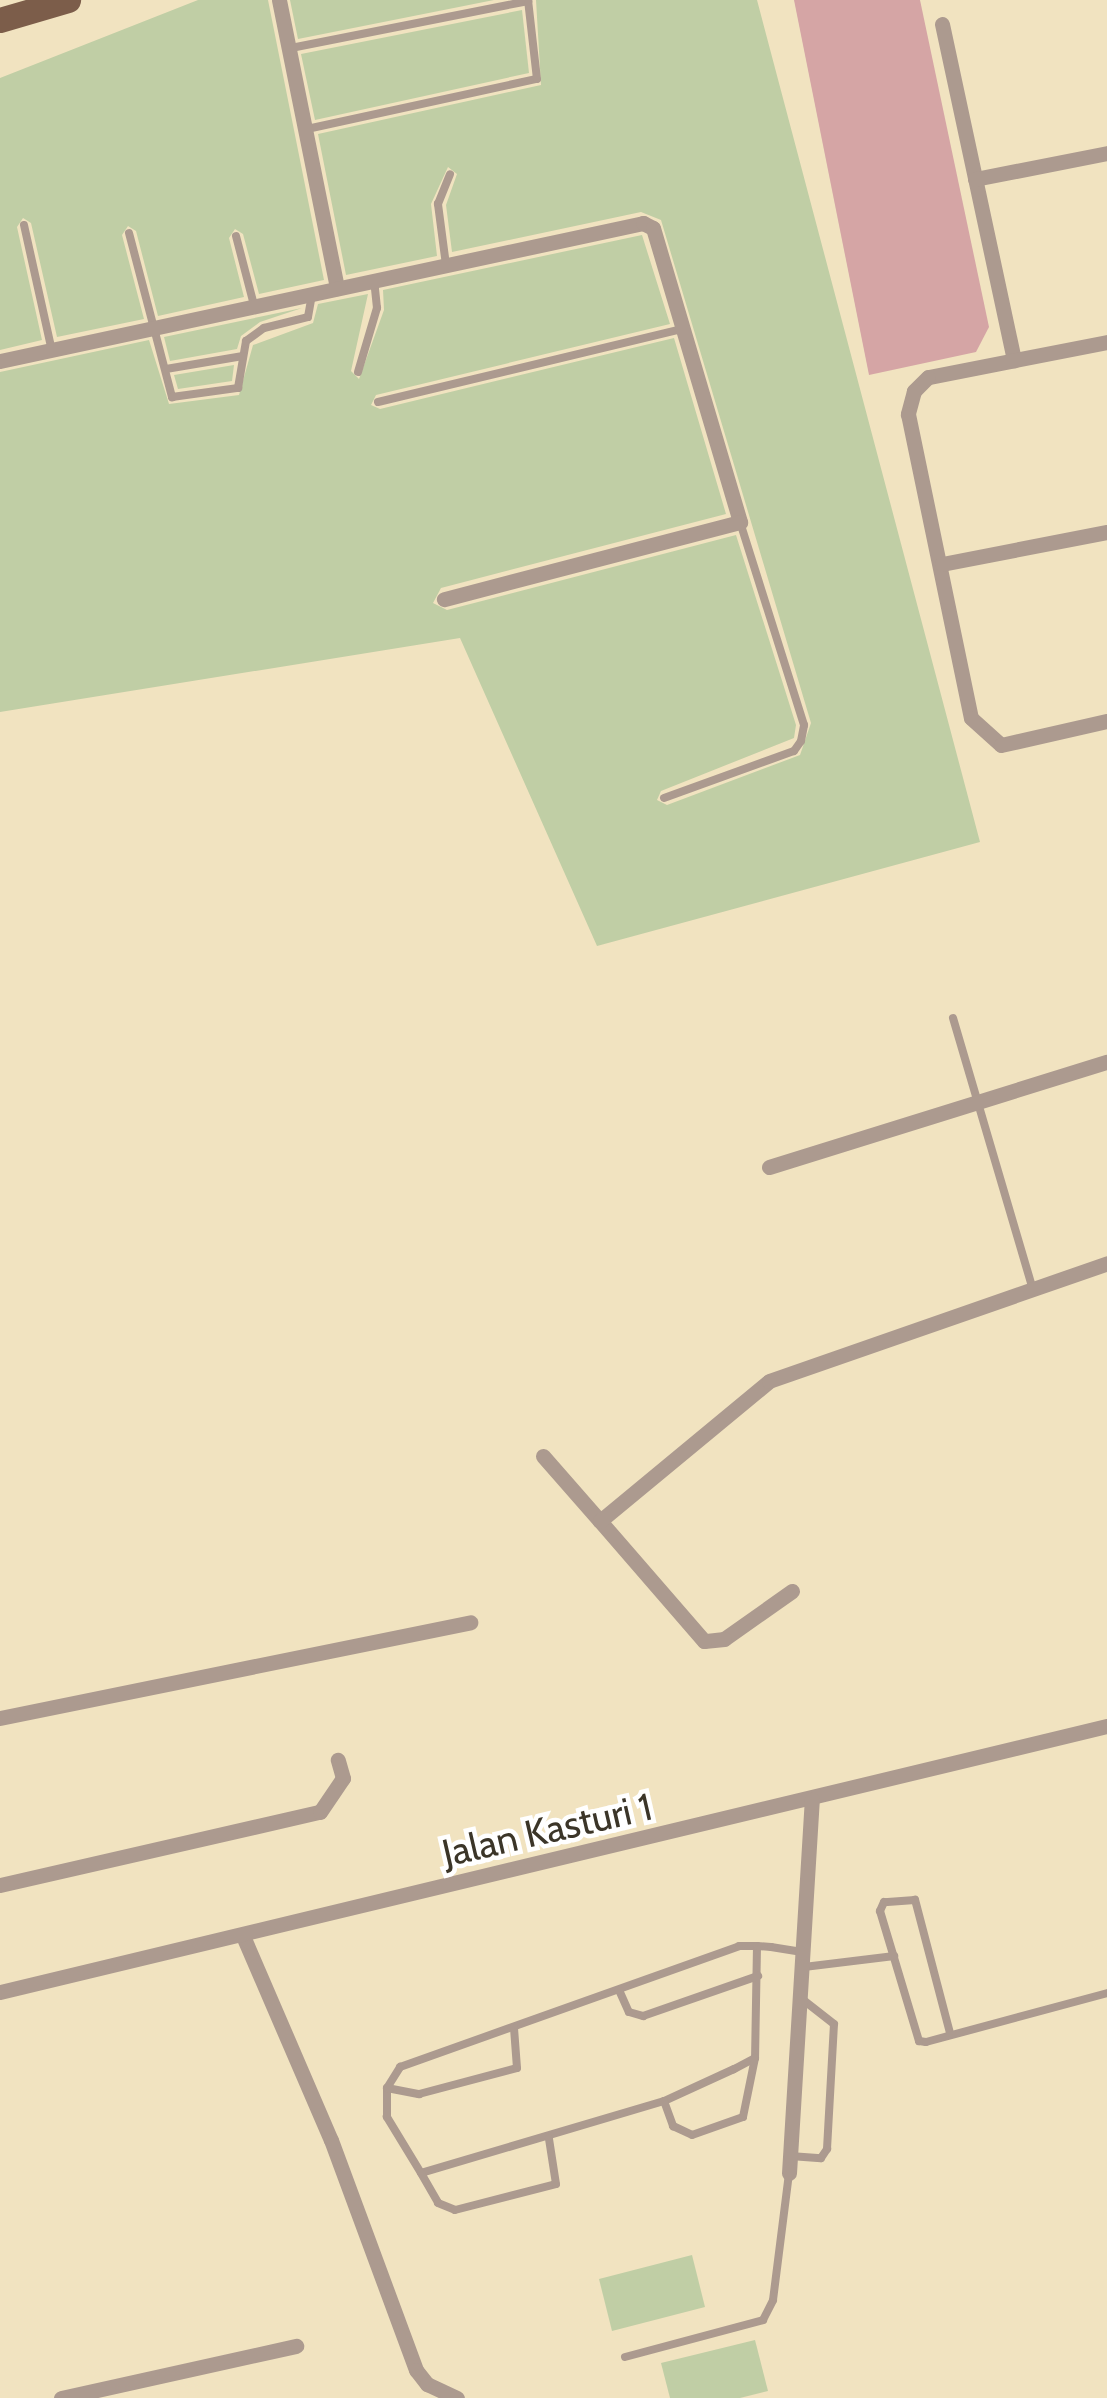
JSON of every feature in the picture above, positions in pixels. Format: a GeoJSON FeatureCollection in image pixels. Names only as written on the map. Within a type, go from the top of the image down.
{"type":"FeatureCollection","features":[{"type":"Feature","properties":{"kind":"main road"},"geometry":{"type":"LineString","coordinates":[[0,20],[68,0]]}},
{"type":"Feature","properties":{"kind":"street"},"geometry":{"type":"LineString","coordinates":[[279,0],[338,288]]}},
{"type":"Feature","properties":{"kind":"street"},"geometry":{"type":"LineString","coordinates":[[942,24],[1014,360]]}},
{"type":"Feature","properties":{"kind":"street"},"geometry":{"type":"LineString","coordinates":[[975,180],[1107,153]]}},
{"type":"Feature","properties":{"kind":"street"},"geometry":{"type":"LineString","coordinates":[[0,361],[643,223],[658,240],[740,522],[444,599]]}},
{"type":"Feature","properties":{"kind":"street"},"geometry":{"type":"LineString","coordinates":[[1107,342],[928,377],[914,391],[908,414],[971,718],[985,736],[1000,745],[1107,721]]}},
{"type":"Feature","properties":{"kind":"street"},"geometry":{"type":"LineString","coordinates":[[942,564],[1107,532]]}},
{"type":"Feature","properties":{"kind":"street"},"geometry":{"type":"LineString","coordinates":[[770,1167],[1107,1062]]}},
{"type":"Feature","properties":{"kind":"street"},"geometry":{"type":"LineString","coordinates":[[600,1521],[769,1381],[1107,1263]]}},
{"type":"Feature","properties":{"kind":"street"},"geometry":{"type":"LineString","coordinates":[[542,1456],[704,1641],[724,1639],[792,1591]]}},
{"type":"Feature","properties":{"kind":"street"},"geometry":{"type":"LineString","coordinates":[[0,1718],[470,1622]]}},
{"type":"Feature","properties":{"kind":"street","name":"Jalan Kasturi 1"},"geometry":{"type":"LineString","coordinates":[[0,1992],[812,1800],[1107,1726]]}},
{"type":"Feature","properties":{"kind":"street"},"geometry":{"type":"LineString","coordinates":[[0,1885],[320,1812],[343,1778],[338,1760]]}},
{"type":"Feature","properties":{"kind":"street"},"geometry":{"type":"LineString","coordinates":[[788,2174],[805,1960],[812,1800]]}},
{"type":"Feature","properties":{"kind":"street"},"geometry":{"type":"LineString","coordinates":[[242,1936],[330,2140],[416,2370],[427,2384],[457,2398]]}},
{"type":"Feature","properties":{"kind":"street"},"geometry":{"type":"LineString","coordinates":[[61,2398],[296,2346]]}},
{"type":"Feature","properties":{"kind":"lane"},"geometry":{"type":"LineString","coordinates":[[291,48],[528,0],[536,79],[307,129]]}},
{"type":"Feature","properties":{"kind":"lane"},"geometry":{"type":"LineString","coordinates":[[446,265],[438,204],[450,174]]}},
{"type":"Feature","properties":{"kind":"lane"},"geometry":{"type":"LineString","coordinates":[[24,225],[52,352]]}},
{"type":"Feature","properties":{"kind":"lane"},"geometry":{"type":"LineString","coordinates":[[130,234],[172,397],[230,394],[243,381],[246,341],[259,330],[312,314],[312,294]]}},
{"type":"Feature","properties":{"kind":"lane"},"geometry":{"type":"LineString","coordinates":[[236,236],[254,307]]}},
{"type":"Feature","properties":{"kind":"lane"},"geometry":{"type":"LineString","coordinates":[[358,372],[377,308],[374,280]]}},
{"type":"Feature","properties":{"kind":"lane"},"geometry":{"type":"LineString","coordinates":[[378,402],[681,329]]}},
{"type":"Feature","properties":{"kind":"lane"},"geometry":{"type":"LineString","coordinates":[[166,369],[243,356]]}},
{"type":"Feature","properties":{"kind":"lane"},"geometry":{"type":"LineString","coordinates":[[664,798],[794,751],[801,740],[804,725],[740,522]]}},
{"type":"Feature","properties":{"kind":"lane"},"geometry":{"type":"LineString","coordinates":[[953,1018],[1032,1288]]}},
{"type":"Feature","properties":{"kind":"lane"},"geometry":{"type":"LineString","coordinates":[[950,2034],[915,1900],[908,1896],[881,1906],[915,2038],[926,2042],[1107,1993]]}},
{"type":"Feature","properties":{"kind":"lane"},"geometry":{"type":"LineString","coordinates":[[549,2139],[556,2184],[454,2210],[438,2202],[387,2118],[387,2088],[400,2067],[739,1946],[757,1946],[805,1960],[894,1956]]}},
{"type":"Feature","properties":{"kind":"lane"},"geometry":{"type":"LineString","coordinates":[[664,2101],[672,2126],[692,2136],[743,2117],[754,2058],[757,1946]]}},
{"type":"Feature","properties":{"kind":"lane"},"geometry":{"type":"LineString","coordinates":[[620,1990],[629,2012],[643,2016],[758,1976]]}},
{"type":"Feature","properties":{"kind":"lane"},"geometry":{"type":"LineString","coordinates":[[790,2156],[821,2158],[828,2149],[834,2024],[802,1999]]}},
{"type":"Feature","properties":{"kind":"lane"},"geometry":{"type":"LineString","coordinates":[[387,2088],[419,2094],[517,2068],[514,2028]]}},
{"type":"Feature","properties":{"kind":"lane"},"geometry":{"type":"LineString","coordinates":[[421,2174],[549,2139],[664,2101],[754,2058]]}},
{"type":"Feature","properties":{"kind":"lane"},"geometry":{"type":"LineString","coordinates":[[625,2357],[762,2320],[770,2311],[788,2174]]}},
{"type":"Feature","properties":{"kind":"shaded area"},"geometry":{"type":"Polygon","coordinates":[[[794,0],[920,0],[989,327],[976,352],[869,375],[794,0]]]}},
{"type":"Feature","properties":{"kind":"building"},"geometry":{"type":"Polygon","coordinates":[[[198,0],[268,0],[324,280],[259,294],[243,234],[235,229],[229,238],[244,297],[158,316],[136,231],[128,226],[122,235],[144,319],[57,337],[31,223],[23,218],[17,227],[42,340],[0,350],[0,78],[198,0]]]}},
{"type":"Feature","properties":{"kind":"building"},"geometry":{"type":"Polygon","coordinates":[[[290,0],[494,0],[298,39],[290,0]]]}},
{"type":"Feature","properties":{"kind":"building"},"geometry":{"type":"Polygon","coordinates":[[[536,0],[757,0],[980,842],[597,946],[460,638],[0,712],[0,372],[149,340],[169,404],[239,395],[253,345],[313,323],[318,304],[368,294],[351,371],[359,379],[384,310],[383,290],[642,235],[670,324],[376,395],[371,405],[380,409],[674,338],[726,514],[441,588],[433,603],[447,610],[736,535],[796,725],[794,738],[661,791],[657,800],[667,805],[800,755],[811,723],[661,220],[641,212],[452,252],[446,205],[457,174],[448,167],[431,204],[437,256],[346,275],[318,134],[541,85],[536,0]]]}},
{"type":"Feature","properties":{"kind":"building"},"geometry":{"type":"Polygon","coordinates":[[[522,10],[529,73],[315,120],[301,54],[522,10]]]}},
{"type":"Feature","properties":{"kind":"building"},"geometry":{"type":"Polygon","coordinates":[[[302,308],[260,322],[241,336],[237,349],[170,361],[164,337],[302,308]]]}},
{"type":"Feature","properties":{"kind":"building"},"geometry":{"type":"Polygon","coordinates":[[[234,365],[232,381],[178,389],[174,375],[234,365]]]}},
{"type":"Feature","properties":{"kind":"building"},"geometry":{"type":"Polygon","coordinates":[[[692,2255],[705,2307],[612,2331],[599,2279],[692,2255]]]}},
{"type":"Feature","properties":{"kind":"building"},"geometry":{"type":"Polygon","coordinates":[[[755,2340],[768,2391],[740,2398],[670,2398],[661,2363],[755,2340]]]}}]}
